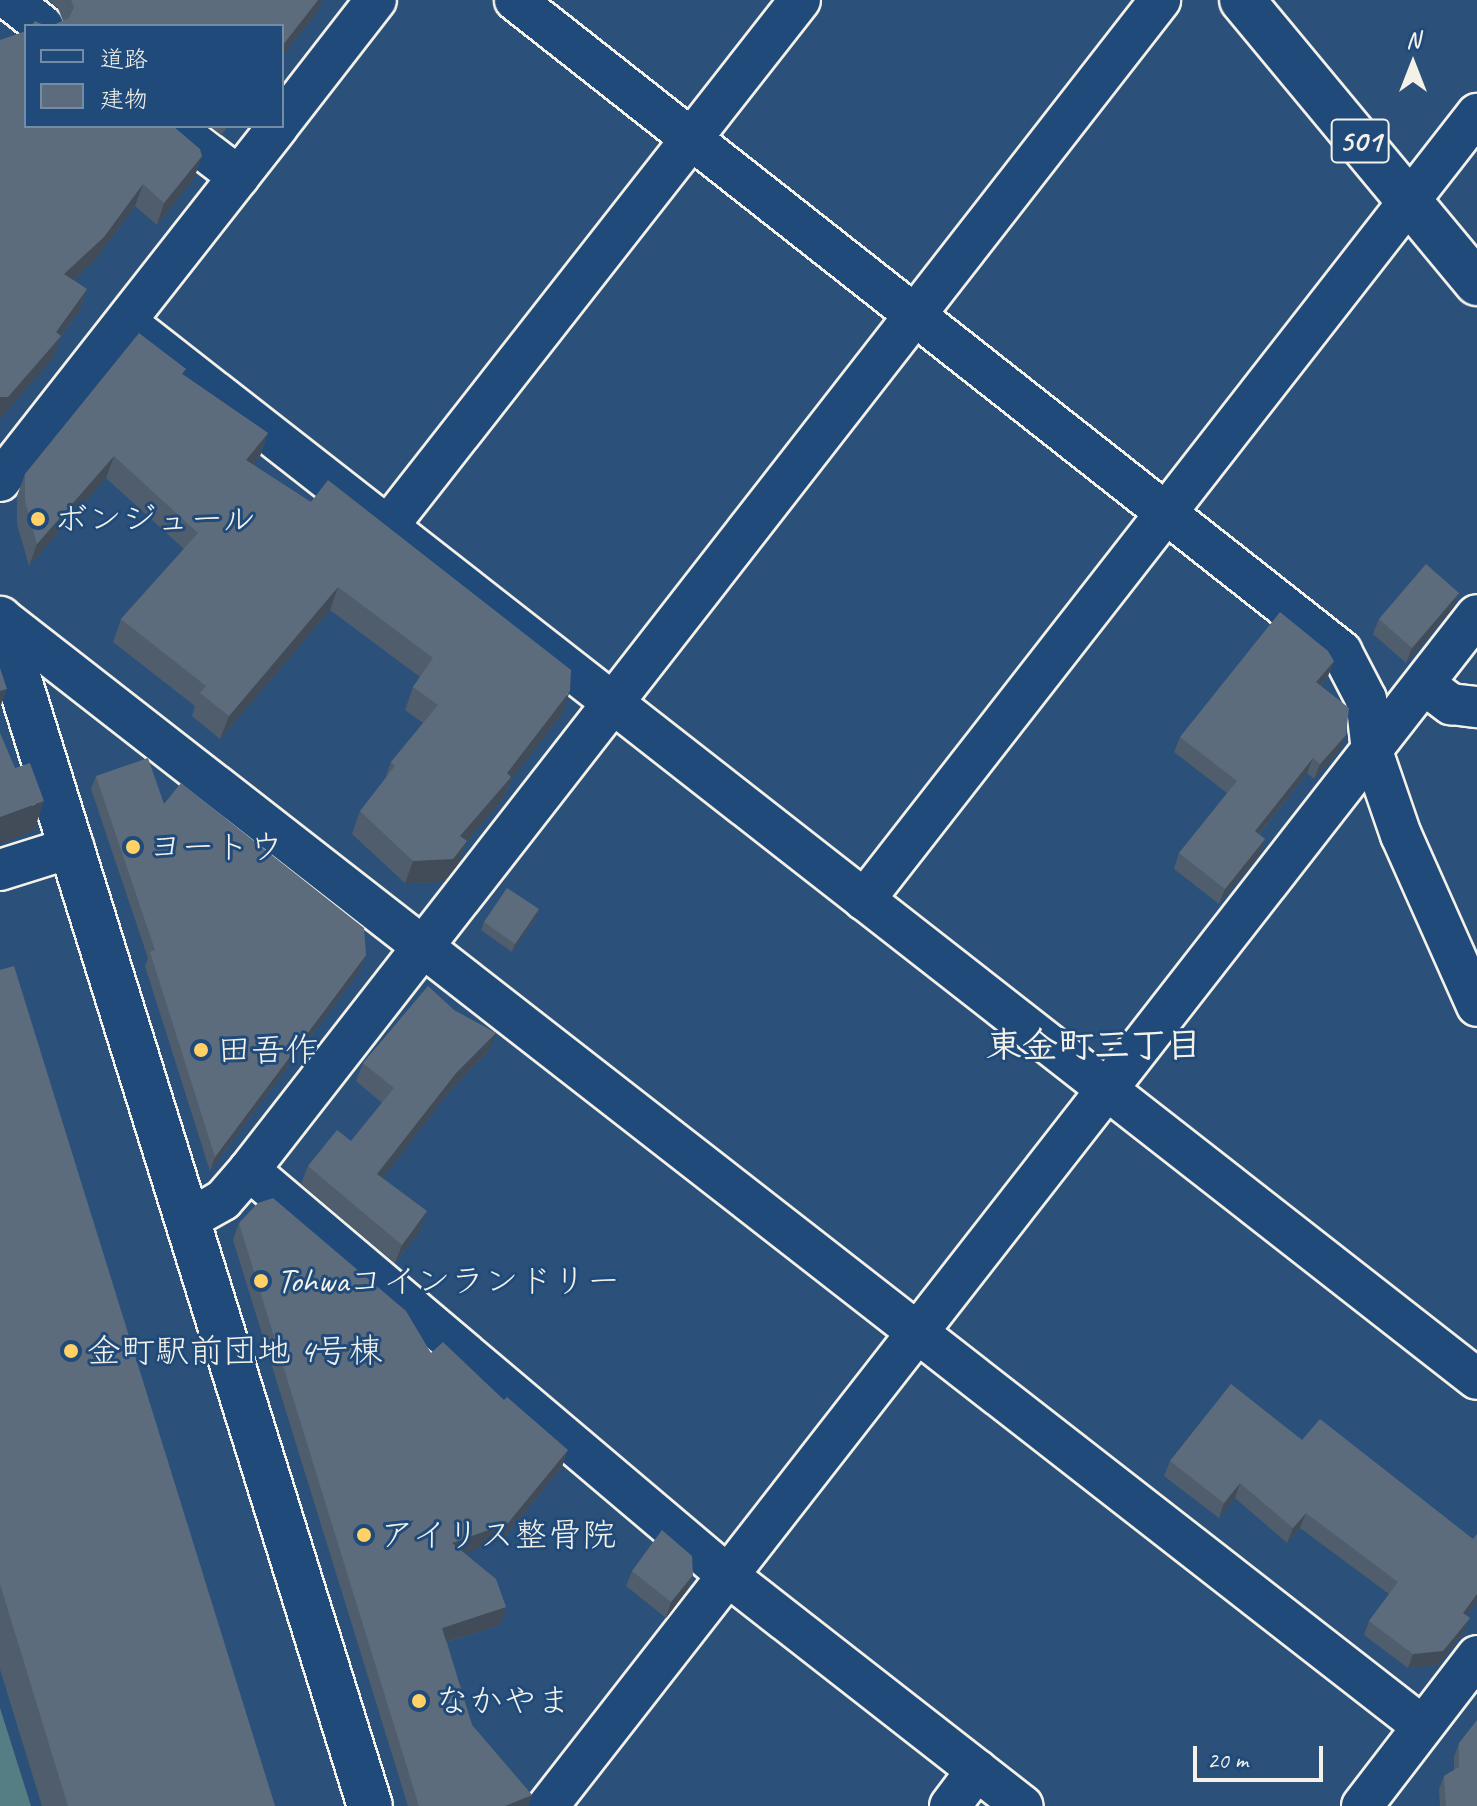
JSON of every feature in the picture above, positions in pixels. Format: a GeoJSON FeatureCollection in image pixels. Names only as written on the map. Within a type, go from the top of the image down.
{"type":"FeatureCollection","features":[{"type":"Feature","properties":{"kind":"street"},"geometry":{"type":"LineString","coordinates":[[10,0],[40,24]]}},
{"type":"Feature","properties":{"kind":"street"},"geometry":{"type":"LineString","coordinates":[[284,118],[376,0]]}},
{"type":"Feature","properties":{"kind":"street"},"geometry":{"type":"LineString","coordinates":[[515,0],[1341,651],[1366,699],[1372,751],[1401,835],[1477,1006]]}},
{"type":"Feature","properties":{"kind":"street"},"geometry":{"type":"LineString","coordinates":[[388,526],[800,0]]}},
{"type":"Feature","properties":{"kind":"street"},"geometry":{"type":"LineString","coordinates":[[188,1220],[223,1200],[249,1170],[916,318],[1160,0]]}},
{"type":"Feature","properties":{"kind":"street","name":"501"},"geometry":{"type":"LineString","coordinates":[[1242,0],[1477,283]]}},
{"type":"Feature","properties":{"kind":"street"},"geometry":{"type":"LineString","coordinates":[[864,900],[1477,114]]}},
{"type":"Feature","properties":{"kind":"street"},"geometry":{"type":"LineString","coordinates":[[175,128],[239,177]]}},
{"type":"Feature","properties":{"kind":"street"},"geometry":{"type":"LineString","coordinates":[[0,481],[276,128]]}},
{"type":"Feature","properties":{"kind":"street"},"geometry":{"type":"LineString","coordinates":[[126,322],[1477,1379]]}},
{"type":"Feature","properties":{"kind":"street"},"geometry":{"type":"LineString","coordinates":[[548,1806],[1109,1091],[1477,615]]}},
{"type":"Feature","properties":{"kind":"street"},"geometry":{"type":"LineString","coordinates":[[0,618],[370,1806]]}},
{"type":"Feature","properties":{"kind":"street"},"geometry":{"type":"LineString","coordinates":[[0,618],[1422,1726]]}},
{"type":"Feature","properties":{"kind":"street"},"geometry":{"type":"LineString","coordinates":[[1424,684],[1451,704],[1477,707]]}},
{"type":"Feature","properties":{"kind":"street"},"geometry":{"type":"LineString","coordinates":[[0,870],[73,847]]}},
{"type":"Feature","properties":{"kind":"street"},"geometry":{"type":"LineString","coordinates":[[249,1170],[727,1575],[1023,1806]]}},
{"type":"Feature","properties":{"kind":"street"},"geometry":{"type":"LineString","coordinates":[[1362,1806],[1477,1656]]}},
{"type":"Feature","properties":{"kind":"street"},"geometry":{"type":"LineString","coordinates":[[950,1806],[977,1770]]}},
{"type":"Feature","properties":{"kind":"green space"},"geometry":{"type":"Polygon","coordinates":[[[0,1708],[31,1806],[0,1806],[0,1708]]]}},
{"type":"Feature","properties":{"kind":"building"},"geometry":{"type":"Polygon","coordinates":[[[71,0],[318,0],[284,43],[284,24],[56,24],[69,18],[74,7],[71,0]]]}},
{"type":"Feature","properties":{"kind":"building"},"geometry":{"type":"Polygon","coordinates":[[[24,32],[24,128],[175,128],[200,149],[202,156],[164,203],[143,184],[104,237],[64,274],[87,289],[56,332],[61,336],[8,397],[0,397],[0,40],[24,32]]]}},
{"type":"Feature","properties":{"kind":"building"},"geometry":{"type":"Polygon","coordinates":[[[139,333],[186,369],[182,374],[268,433],[246,460],[311,502],[328,480],[571,670],[570,691],[507,773],[511,777],[460,836],[467,841],[453,859],[413,861],[360,811],[395,766],[391,762],[438,705],[413,687],[433,658],[338,587],[229,716],[200,693],[206,686],[121,619],[198,533],[114,456],[37,544],[25,501],[25,474],[139,333]]]}},
{"type":"Feature","properties":{"kind":"building"},"geometry":{"type":"Polygon","coordinates":[[[1426,564],[1459,593],[1412,648],[1379,619],[1426,564]]]}},
{"type":"Feature","properties":{"kind":"building"},"geometry":{"type":"Polygon","coordinates":[[[1280,612],[1328,651],[1334,661],[1316,682],[1349,708],[1346,735],[1320,764],[1313,758],[1255,831],[1265,839],[1225,889],[1179,853],[1237,781],[1180,737],[1280,612]]]}},
{"type":"Feature","properties":{"kind":"building"},"geometry":{"type":"Polygon","coordinates":[[[0,668],[7,689],[0,691],[0,668]]]}},
{"type":"Feature","properties":{"kind":"building"},"geometry":{"type":"Polygon","coordinates":[[[0,733],[15,768],[30,763],[44,801],[0,817],[0,733]]]}},
{"type":"Feature","properties":{"kind":"building"},"geometry":{"type":"Polygon","coordinates":[[[148,758],[164,804],[181,783],[364,928],[366,955],[215,1157],[150,952],[155,950],[96,776],[148,758]]]}},
{"type":"Feature","properties":{"kind":"building"},"geometry":{"type":"Polygon","coordinates":[[[507,888],[539,909],[515,944],[484,922],[507,888]]]}},
{"type":"Feature","properties":{"kind":"building"},"geometry":{"type":"Polygon","coordinates":[[[14,966],[275,1806],[68,1806],[0,1584],[0,970],[14,966]]]}},
{"type":"Feature","properties":{"kind":"building"},"geometry":{"type":"Polygon","coordinates":[[[428,986],[454,1010],[496,1033],[456,1073],[377,1174],[427,1211],[402,1245],[308,1166],[337,1130],[351,1141],[394,1088],[363,1063],[428,986]]]}},
{"type":"Feature","properties":{"kind":"building"},"geometry":{"type":"Polygon","coordinates":[[[273,1198],[406,1311],[431,1353],[443,1342],[504,1400],[507,1397],[568,1450],[508,1523],[452,1543],[496,1579],[506,1607],[442,1628],[472,1725],[532,1795],[505,1806],[419,1806],[239,1223],[258,1203],[273,1198]]]}},
{"type":"Feature","properties":{"kind":"building"},"geometry":{"type":"Polygon","coordinates":[[[1231,1384],[1302,1440],[1320,1419],[1473,1539],[1477,1534],[1477,1594],[1463,1613],[1470,1618],[1443,1651],[1413,1654],[1369,1621],[1398,1582],[1306,1513],[1293,1528],[1240,1483],[1224,1503],[1170,1461],[1231,1384]]]}},
{"type":"Feature","properties":{"kind":"building"},"geometry":{"type":"Polygon","coordinates":[[[662,1530],[692,1556],[693,1575],[671,1602],[632,1571],[662,1530]]]}},
{"type":"Feature","properties":{"kind":"building"},"geometry":{"type":"Polygon","coordinates":[[[1477,1720],[1477,1806],[1446,1806],[1444,1776],[1459,1767],[1459,1743],[1477,1720]]]}},
{"type":"Feature","properties":{"kind":"place","name":"ボンジュール"},"geometry":{"type":"Point","coordinates":[38,519]}},
{"type":"Feature","properties":{"kind":"place","name":"ヨートウ"},"geometry":{"type":"Point","coordinates":[133,847]}},
{"type":"Feature","properties":{"kind":"place","name":"田吾作"},"geometry":{"type":"Point","coordinates":[201,1050]}},
{"type":"Feature","properties":{"kind":"place","name":"Tohwaコインランドリー"},"geometry":{"type":"Point","coordinates":[261,1281]}},
{"type":"Feature","properties":{"kind":"place","name":"金町駅前団地 4号棟"},"geometry":{"type":"Point","coordinates":[71,1351]}},
{"type":"Feature","properties":{"kind":"place","name":"アイリス整骨院"},"geometry":{"type":"Point","coordinates":[364,1535]}},
{"type":"Feature","properties":{"kind":"place","name":"なかやま"},"geometry":{"type":"Point","coordinates":[419,1701]}},
{"type":"Feature","properties":{"kind":"district","name":"東金町三丁目"},"geometry":{"type":"Point","coordinates":[1094,1046]}}]}
